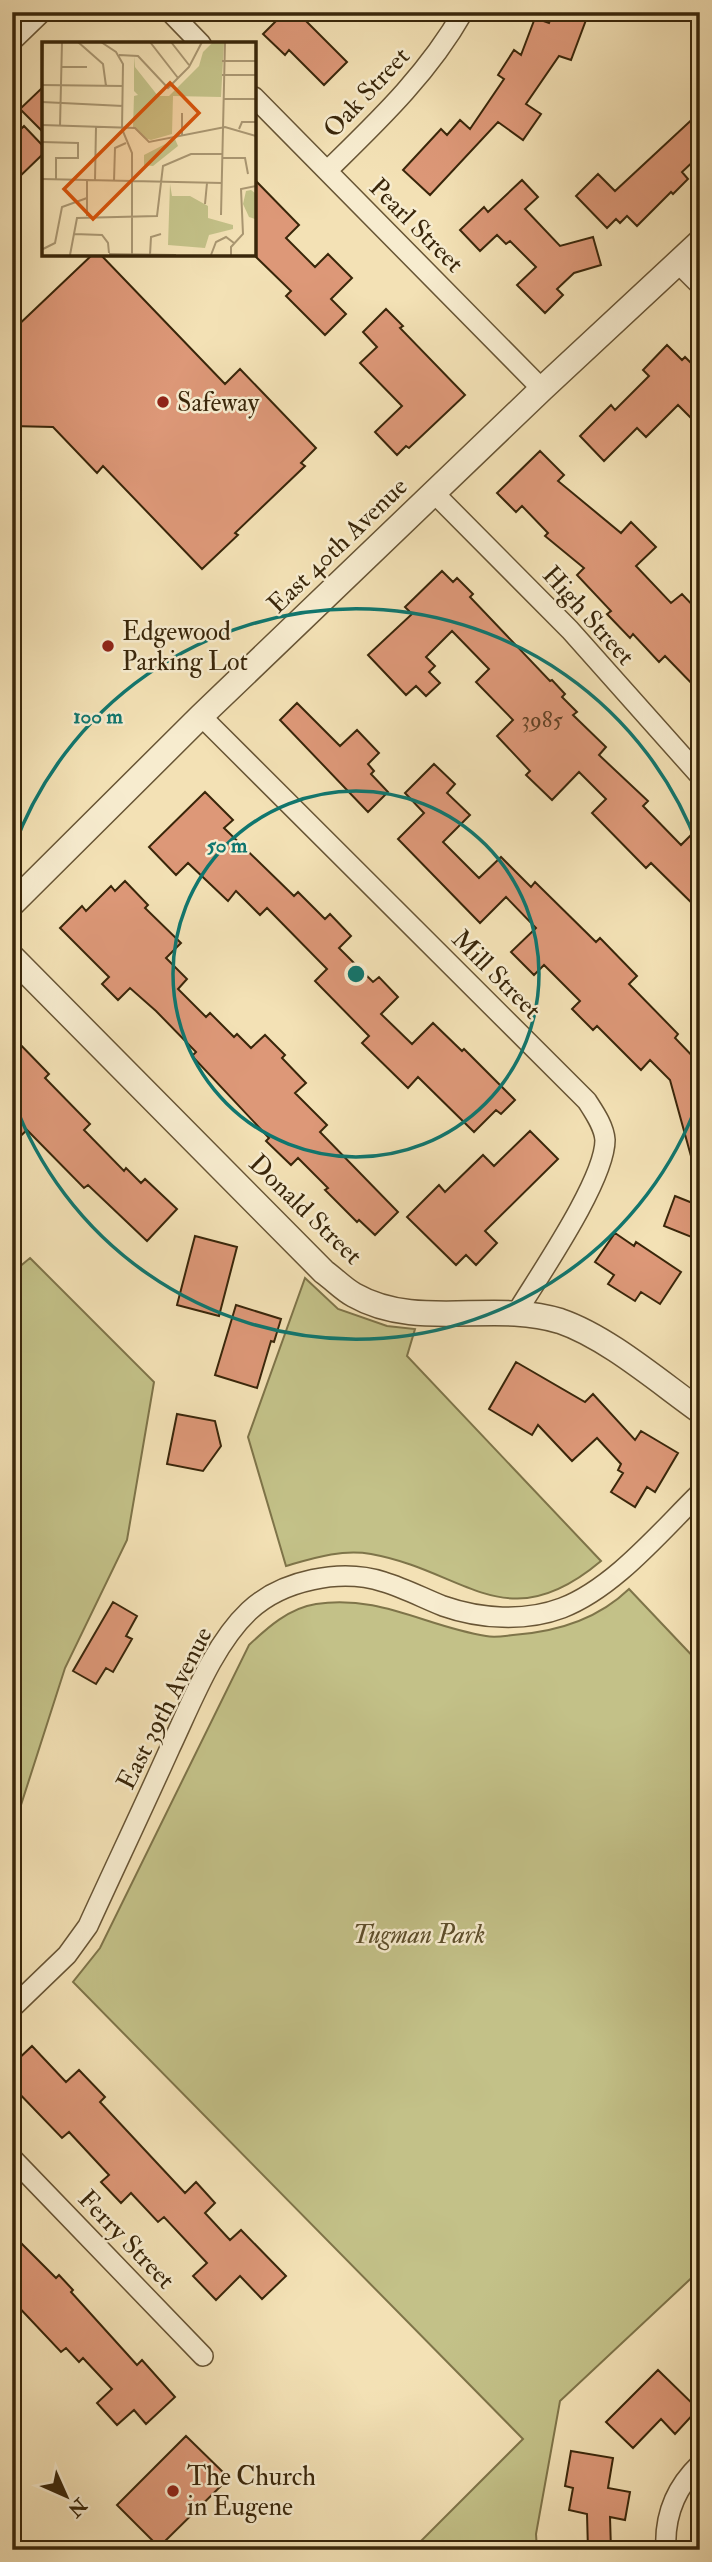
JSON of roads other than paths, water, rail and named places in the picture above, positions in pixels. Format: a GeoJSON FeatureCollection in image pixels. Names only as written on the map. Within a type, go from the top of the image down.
{"type":"FeatureCollection","features":[{"type":"Feature","properties":{"kind":"street"},"geometry":{"type":"LineString","coordinates":[[12,41],[42,12]]}},
{"type":"Feature","properties":{"kind":"street"},"geometry":{"type":"LineString","coordinates":[[170,12],[199,42]]}},
{"type":"Feature","properties":{"kind":"street","name":"Oak Street"},"geometry":{"type":"LineString","coordinates":[[327,171],[402,97],[445,44],[463,12]]}},
{"type":"Feature","properties":{"kind":"street","name":"Pearl Street"},"geometry":{"type":"LineString","coordinates":[[256,99],[542,389]]}},
{"type":"Feature","properties":{"kind":"street","name":"East 40th Avenue"},"geometry":{"type":"LineString","coordinates":[[12,904],[201,716],[542,389],[700,242]]}},
{"type":"Feature","properties":{"kind":"street"},"geometry":{"type":"LineString","coordinates":[[678,263],[700,285]]}},
{"type":"Feature","properties":{"kind":"street","name":"High Street"},"geometry":{"type":"LineString","coordinates":[[434,493],[560,620],[700,776]]}},
{"type":"Feature","properties":{"kind":"street","name":"Mill Street"},"geometry":{"type":"LineString","coordinates":[[201,716],[587,1101],[598,1118],[605,1138],[601,1163],[589,1191],[517,1312]]}},
{"type":"Feature","properties":{"kind":"street","name":"Donald Street"},"geometry":{"type":"LineString","coordinates":[[12,957],[324,1272],[353,1295],[383,1307],[435,1314],[517,1312],[559,1321],[593,1336],[700,1410]]}},
{"type":"Feature","properties":{"kind":"street","name":"East 39th Avenue"},"geometry":{"type":"LineString","coordinates":[[12,2008],[67,1955],[88,1926],[195,1695],[226,1639],[250,1610],[283,1589],[314,1580],[352,1577],[382,1581],[445,1607],[485,1616],[524,1617],[560,1609],[589,1596],[613,1577],[700,1493]]}},
{"type":"Feature","properties":{"kind":"street","name":"Ferry Street"},"geometry":{"type":"LineString","coordinates":[[12,2158],[203,2356]]}},
{"type":"Feature","properties":{"kind":"street"},"geometry":{"type":"LineString","coordinates":[[666,2550],[670,2507],[681,2485],[700,2463]]}},
{"type":"Feature","properties":{"kind":"place","name":"Safeway"},"geometry":{"type":"Point","coordinates":[163,402]}},
{"type":"Feature","properties":{"kind":"place","name":"Edgewood Parking Lot"},"geometry":{"type":"Point","coordinates":[108,646]}},
{"type":"Feature","properties":{"kind":"place","name":"The Church in Eugene"},"geometry":{"type":"Point","coordinates":[173,2491]}},
{"type":"Feature","properties":{"kind":"park label","name":"Tugman Park"},"geometry":{"type":"Point","coordinates":[419,1934]}}]}
